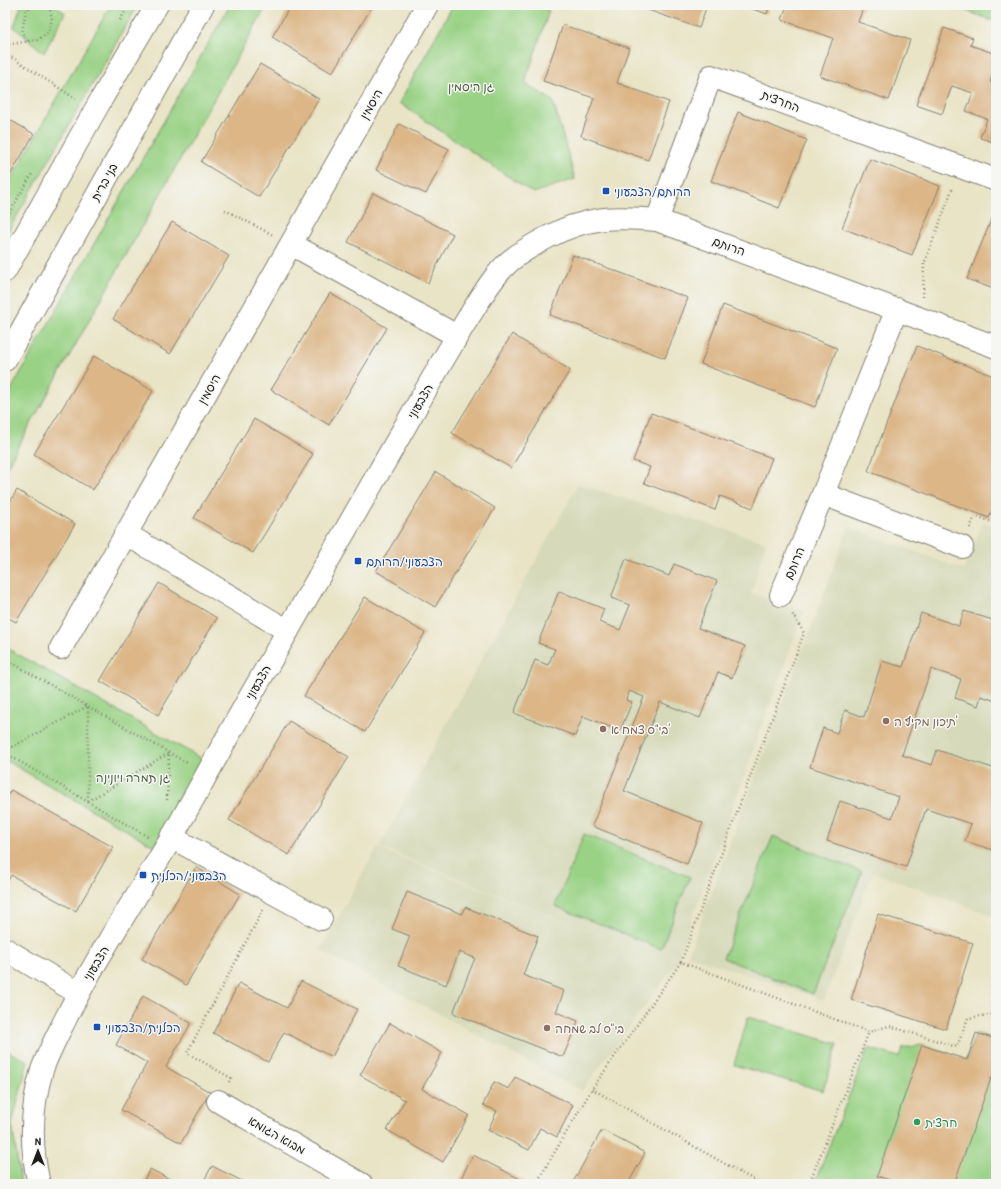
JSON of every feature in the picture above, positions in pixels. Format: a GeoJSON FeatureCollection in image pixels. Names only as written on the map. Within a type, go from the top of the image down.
{"type":"FeatureCollection","features":[{"type":"Feature","properties":{"kind":"street"},"geometry":{"type":"LineString","coordinates":[[5,271],[156,5]]}},
{"type":"Feature","properties":{"kind":"street","name":"בני ברית"},"geometry":{"type":"LineString","coordinates":[[5,360],[203,5]]}},
{"type":"Feature","properties":{"kind":"street","name":"היסמין"},"geometry":{"type":"LineString","coordinates":[[61,648],[427,5]]}},
{"type":"Feature","properties":{"kind":"street","name":"החרצית"},"geometry":{"type":"LineString","coordinates":[[657,220],[711,76],[996,180]]}},
{"type":"Feature","properties":{"kind":"street","name":"הרותם"},"geometry":{"type":"LineString","coordinates":[[557,232],[580,223],[606,218],[631,217],[657,220],[996,347]]}},
{"type":"Feature","properties":{"kind":"street","name":"הצבעוני"},"geometry":{"type":"LineString","coordinates":[[37,1178],[32,1120],[42,1069],[78,993],[168,842],[457,336],[495,276],[510,261],[529,247],[557,232]]}},
{"type":"Feature","properties":{"kind":"street"},"geometry":{"type":"LineString","coordinates":[[291,244],[457,336]]}},
{"type":"Feature","properties":{"kind":"street","name":"הרותם"},"geometry":{"type":"LineString","coordinates":[[781,595],[897,309]]}},
{"type":"Feature","properties":{"kind":"street"},"geometry":{"type":"LineString","coordinates":[[823,494],[962,547]]}},
{"type":"Feature","properties":{"kind":"street"},"geometry":{"type":"LineString","coordinates":[[126,534],[288,631]]}},
{"type":"Feature","properties":{"kind":"street"},"geometry":{"type":"LineString","coordinates":[[168,842],[272,892],[321,919]]}},
{"type":"Feature","properties":{"kind":"street"},"geometry":{"type":"LineString","coordinates":[[5,949],[78,993]]}},
{"type":"Feature","properties":{"kind":"street","name":"מבוא הגומא"},"geometry":{"type":"LineString","coordinates":[[218,1101],[332,1177],[361,1184]]}},
{"type":"Feature","properties":{"kind":"path"},"geometry":{"type":"LineString","coordinates":[[28,42],[22,32],[26,10],[32,5]]}},
{"type":"Feature","properties":{"kind":"path"},"geometry":{"type":"LineString","coordinates":[[5,45],[37,40],[48,33],[52,19],[49,5]]}},
{"type":"Feature","properties":{"kind":"path"},"geometry":{"type":"LineString","coordinates":[[50,9],[62,5]]}},
{"type":"Feature","properties":{"kind":"path"},"geometry":{"type":"LineString","coordinates":[[5,54],[76,100]]}},
{"type":"Feature","properties":{"kind":"path"},"geometry":{"type":"LineString","coordinates":[[923,319],[924,264],[960,167]]}},
{"type":"Feature","properties":{"kind":"path"},"geometry":{"type":"LineString","coordinates":[[225,210],[291,244]]}},
{"type":"Feature","properties":{"kind":"path"},"geometry":{"type":"LineString","coordinates":[[962,547],[975,516],[996,523]]}},
{"type":"Feature","properties":{"kind":"path"},"geometry":{"type":"LineString","coordinates":[[536,1184],[592,1089],[682,962],[804,633],[781,595]]}},
{"type":"Feature","properties":{"kind":"path"},"geometry":{"type":"LineString","coordinates":[[5,659],[207,774]]}},
{"type":"Feature","properties":{"kind":"path"},"geometry":{"type":"LineString","coordinates":[[88,706],[5,752],[88,802],[168,842]]}},
{"type":"Feature","properties":{"kind":"path"},"geometry":{"type":"LineString","coordinates":[[88,706],[88,802]]}},
{"type":"Feature","properties":{"kind":"path"},"geometry":{"type":"LineString","coordinates":[[88,802],[169,753]]}},
{"type":"Feature","properties":{"kind":"path"},"geometry":{"type":"LineString","coordinates":[[218,1101],[231,1078],[187,1053],[272,892]]}},
{"type":"Feature","properties":{"kind":"path"},"geometry":{"type":"LineString","coordinates":[[682,962],[869,1032],[889,1026],[957,1047],[968,1018],[995,1014],[996,1007]]}},
{"type":"Feature","properties":{"kind":"path"},"geometry":{"type":"LineString","coordinates":[[809,1184],[869,1032]]}},
{"type":"Feature","properties":{"kind":"path"},"geometry":{"type":"LineString","coordinates":[[592,1089],[761,1184]]}},
{"type":"Feature","properties":{"kind":"shaded area","name":"בי\"ס צמח א'"},"geometry":{"type":"Polygon","coordinates":[[[578,484],[766,542],[751,593],[804,611],[675,965],[379,847],[578,484]]]}},
{"type":"Feature","properties":{"kind":"shaded area","name":"תיכון מקיף ה'"},"geometry":{"type":"Polygon","coordinates":[[[983,522],[996,527],[996,917],[873,872],[824,1000],[688,955],[849,527],[964,570],[983,522]]]}},
{"type":"Feature","properties":{"kind":"shaded area","name":"בי\"ס לב שמחה"},"geometry":{"type":"Polygon","coordinates":[[[377,848],[675,965],[582,1091],[320,950],[377,848]]]}},
{"type":"Feature","properties":{"kind":"green space"},"geometry":{"type":"Polygon","coordinates":[[[21,5],[54,5],[65,13],[44,53],[14,27],[21,5]]]}},
{"type":"Feature","properties":{"kind":"green space"},"geometry":{"type":"Polygon","coordinates":[[[111,5],[138,5],[5,237],[5,189],[111,5]]]}},
{"type":"Feature","properties":{"kind":"green space"},"geometry":{"type":"Polygon","coordinates":[[[230,5],[267,5],[5,470],[5,400],[230,5]]]}},
{"type":"Feature","properties":{"kind":"green space","name":"גן היסמין"},"geometry":{"type":"Polygon","coordinates":[[[453,5],[537,5],[549,11],[525,83],[553,101],[575,179],[533,193],[399,103],[453,5]]]}},
{"type":"Feature","properties":{"kind":"green space"},"geometry":{"type":"Polygon","coordinates":[[[951,5],[996,5],[996,22],[951,5]]]}},
{"type":"Feature","properties":{"kind":"green space","name":"גן תמרה ויונינה"},"geometry":{"type":"Polygon","coordinates":[[[5,647],[204,760],[154,846],[5,760],[5,647]]]}},
{"type":"Feature","properties":{"kind":"green space"},"geometry":{"type":"Polygon","coordinates":[[[584,834],[690,877],[661,949],[555,906],[584,834]]]}},
{"type":"Feature","properties":{"kind":"green space"},"geometry":{"type":"Polygon","coordinates":[[[773,836],[862,872],[813,994],[723,958],[773,836]]]}},
{"type":"Feature","properties":{"kind":"green space"},"geometry":{"type":"Polygon","coordinates":[[[748,1017],[838,1044],[823,1091],[734,1065],[748,1017]]]}},
{"type":"Feature","properties":{"kind":"green space","name":"חרצית"},"geometry":{"type":"Polygon","coordinates":[[[976,1033],[996,1039],[996,1184],[814,1184],[868,1048],[899,1057],[903,1048],[922,1045],[966,1060],[976,1033]]]}},
{"type":"Feature","properties":{"kind":"green space"},"geometry":{"type":"Polygon","coordinates":[[[5,1050],[28,1061],[12,1124],[21,1184],[5,1184],[5,1050]]]}},
{"type":"Feature","properties":{"kind":"building"},"geometry":{"type":"Polygon","coordinates":[[[291,5],[373,5],[332,73],[272,37],[291,5]]]}},
{"type":"Feature","properties":{"kind":"building"},"geometry":{"type":"Polygon","coordinates":[[[634,5],[707,5],[699,28],[634,5]]]}},
{"type":"Feature","properties":{"kind":"building"},"geometry":{"type":"Polygon","coordinates":[[[741,5],[770,5],[767,14],[741,5]]]}},
{"type":"Feature","properties":{"kind":"building"},"geometry":{"type":"Polygon","coordinates":[[[787,5],[864,5],[858,22],[910,40],[889,100],[820,76],[833,38],[782,20],[787,5]]]}},
{"type":"Feature","properties":{"kind":"building"},"geometry":{"type":"Polygon","coordinates":[[[563,25],[629,48],[617,83],[669,102],[648,160],[581,136],[594,98],[543,81],[563,25]]]}},
{"type":"Feature","properties":{"kind":"building"},"geometry":{"type":"Polygon","coordinates":[[[944,28],[973,38],[970,45],[996,54],[996,65],[990,82],[996,85],[996,143],[980,138],[987,119],[966,111],[973,93],[952,86],[942,114],[916,105],[944,28]]]}},
{"type":"Feature","properties":{"kind":"building"},"geometry":{"type":"Polygon","coordinates":[[[260,64],[319,99],[259,197],[201,162],[260,64]]]}},
{"type":"Feature","properties":{"kind":"building"},"geometry":{"type":"Polygon","coordinates":[[[738,112],[807,140],[779,208],[711,181],[738,112]]]}},
{"type":"Feature","properties":{"kind":"building"},"geometry":{"type":"Polygon","coordinates":[[[5,117],[34,134],[5,184],[5,117]]]}},
{"type":"Feature","properties":{"kind":"building"},"geometry":{"type":"Polygon","coordinates":[[[399,124],[449,149],[426,194],[376,170],[399,124]]]}},
{"type":"Feature","properties":{"kind":"building"},"geometry":{"type":"Polygon","coordinates":[[[870,159],[940,186],[912,255],[842,228],[870,159]]]}},
{"type":"Feature","properties":{"kind":"building"},"geometry":{"type":"Polygon","coordinates":[[[373,193],[453,234],[428,283],[348,242],[373,193]]]}},
{"type":"Feature","properties":{"kind":"building"},"geometry":{"type":"Polygon","coordinates":[[[996,208],[996,290],[967,279],[996,208]]]}},
{"type":"Feature","properties":{"kind":"building"},"geometry":{"type":"Polygon","coordinates":[[[172,222],[229,256],[170,354],[113,319],[172,222]]]}},
{"type":"Feature","properties":{"kind":"building"},"geometry":{"type":"Polygon","coordinates":[[[573,255],[688,298],[665,358],[550,315],[573,255]]]}},
{"type":"Feature","properties":{"kind":"building"},"geometry":{"type":"Polygon","coordinates":[[[330,293],[387,328],[329,425],[271,390],[330,293]]]}},
{"type":"Feature","properties":{"kind":"building"},"geometry":{"type":"Polygon","coordinates":[[[723,305],[837,348],[815,407],[701,364],[723,305]]]}},
{"type":"Feature","properties":{"kind":"building"},"geometry":{"type":"Polygon","coordinates":[[[512,334],[570,370],[511,468],[452,433],[512,334]]]}},
{"type":"Feature","properties":{"kind":"building"},"geometry":{"type":"Polygon","coordinates":[[[917,346],[996,377],[996,501],[989,518],[868,471],[917,346]]]}},
{"type":"Feature","properties":{"kind":"building"},"geometry":{"type":"Polygon","coordinates":[[[94,356],[153,391],[93,490],[34,454],[94,356]]]}},
{"type":"Feature","properties":{"kind":"building"},"geometry":{"type":"Polygon","coordinates":[[[651,413],[772,458],[753,508],[720,496],[715,510],[644,483],[650,467],[633,461],[651,413]]]}},
{"type":"Feature","properties":{"kind":"building"},"geometry":{"type":"Polygon","coordinates":[[[254,419],[313,454],[253,553],[194,518],[254,419]]]}},
{"type":"Feature","properties":{"kind":"building"},"geometry":{"type":"Polygon","coordinates":[[[436,472],[495,508],[435,607],[376,571],[436,472]]]}},
{"type":"Feature","properties":{"kind":"building"},"geometry":{"type":"Polygon","coordinates":[[[17,490],[75,524],[16,622],[5,616],[5,509],[17,490]]]}},
{"type":"Feature","properties":{"kind":"building"},"geometry":{"type":"Polygon","coordinates":[[[626,559],[669,576],[674,564],[717,581],[698,628],[745,646],[732,678],[718,672],[700,718],[660,702],[624,791],[703,823],[687,864],[592,826],[644,697],[629,691],[626,700],[632,702],[620,731],[583,716],[575,736],[514,713],[535,660],[548,665],[555,649],[538,643],[559,591],[604,609],[599,622],[620,630],[630,605],[611,598],[626,559]]]}},
{"type":"Feature","properties":{"kind":"building"},"geometry":{"type":"Polygon","coordinates":[[[159,583],[217,618],[158,715],[100,681],[159,583]]]}},
{"type":"Feature","properties":{"kind":"building"},"geometry":{"type":"Polygon","coordinates":[[[365,597],[425,633],[365,732],[304,696],[365,597]]]}},
{"type":"Feature","properties":{"kind":"building"},"geometry":{"type":"Polygon","coordinates":[[[964,611],[996,621],[996,633],[993,641],[996,642],[996,701],[981,696],[978,706],[955,698],[961,679],[931,669],[902,755],[932,765],[937,750],[996,769],[996,841],[993,850],[965,841],[971,824],[926,809],[906,867],[827,841],[840,801],[892,818],[899,797],[810,767],[823,728],[837,733],[845,710],[864,717],[882,661],[903,667],[921,613],[959,626],[964,611]]]}},
{"type":"Feature","properties":{"kind":"building"},"geometry":{"type":"Polygon","coordinates":[[[289,721],[349,757],[289,855],[229,820],[289,721]]]}},
{"type":"Feature","properties":{"kind":"building"},"geometry":{"type":"Polygon","coordinates":[[[11,790],[113,847],[76,911],[11,875],[5,886],[5,800],[11,790]]]}},
{"type":"Feature","properties":{"kind":"building"},"geometry":{"type":"Polygon","coordinates":[[[196,867],[240,894],[186,985],[142,959],[196,867]]]}},
{"type":"Feature","properties":{"kind":"building"},"geometry":{"type":"Polygon","coordinates":[[[407,892],[462,914],[465,907],[538,936],[523,975],[564,991],[556,1012],[578,1021],[563,1057],[453,1013],[475,958],[459,952],[446,985],[398,966],[410,936],[392,929],[407,892]]]}},
{"type":"Feature","properties":{"kind":"building"},"geometry":{"type":"Polygon","coordinates":[[[878,914],[973,943],[946,1029],[851,1000],[878,914]]]}},
{"type":"Feature","properties":{"kind":"building"},"geometry":{"type":"Polygon","coordinates":[[[301,981],[357,1009],[332,1057],[284,1032],[268,1062],[213,1033],[239,983],[287,1008],[301,981]]]}},
{"type":"Feature","properties":{"kind":"building"},"geometry":{"type":"Polygon","coordinates":[[[143,996],[191,1023],[166,1067],[210,1092],[181,1143],[121,1110],[147,1063],[116,1045],[143,996]]]}},
{"type":"Feature","properties":{"kind":"building"},"geometry":{"type":"Polygon","coordinates":[[[390,1023],[442,1053],[422,1089],[469,1115],[443,1162],[387,1130],[405,1100],[360,1075],[390,1023]]]}},
{"type":"Feature","properties":{"kind":"building"},"geometry":{"type":"Polygon","coordinates":[[[976,1033],[996,1039],[996,1079],[991,1078],[954,1184],[902,1184],[877,1176],[922,1045],[967,1060],[976,1033]]]}},
{"type":"Feature","properties":{"kind":"building"},"geometry":{"type":"Polygon","coordinates":[[[515,1077],[573,1105],[557,1137],[540,1128],[529,1150],[488,1130],[497,1111],[483,1105],[494,1082],[509,1089],[515,1077]]]}},
{"type":"Feature","properties":{"kind":"building"},"geometry":{"type":"Polygon","coordinates":[[[602,1130],[645,1153],[628,1184],[572,1184],[602,1130]]]}},
{"type":"Feature","properties":{"kind":"building"},"geometry":{"type":"Polygon","coordinates":[[[473,1155],[524,1181],[522,1184],[458,1184],[473,1155]]]}},
{"type":"Feature","properties":{"kind":"building"},"geometry":{"type":"Polygon","coordinates":[[[212,1166],[244,1182],[247,1184],[202,1184],[212,1166]]]}},
{"type":"Feature","properties":{"kind":"building"},"geometry":{"type":"Polygon","coordinates":[[[150,1169],[179,1184],[142,1184],[150,1169]]]}},
{"type":"Feature","properties":{"kind":"place","name":"הרותם/הצבעוני"},"geometry":{"type":"Point","coordinates":[606,191]}},
{"type":"Feature","properties":{"kind":"place","name":"הצבעוני/הרותם"},"geometry":{"type":"Point","coordinates":[358,561]}},
{"type":"Feature","properties":{"kind":"place","name":"תיכון מקיף ה'"},"geometry":{"type":"Point","coordinates":[886,721]}},
{"type":"Feature","properties":{"kind":"place","name":"בי\"ס צמח א'"},"geometry":{"type":"Point","coordinates":[603,729]}},
{"type":"Feature","properties":{"kind":"place","name":"הצבעוני/הכלנית"},"geometry":{"type":"Point","coordinates":[143,875]}},
{"type":"Feature","properties":{"kind":"place","name":"הכלנית/הצבעוני"},"geometry":{"type":"Point","coordinates":[97,1027]}},
{"type":"Feature","properties":{"kind":"place","name":"בי\"ס לב שמחה"},"geometry":{"type":"Point","coordinates":[547,1028]}},
{"type":"Feature","properties":{"kind":"place","name":"חרצית"},"geometry":{"type":"Point","coordinates":[917,1122]}}]}
